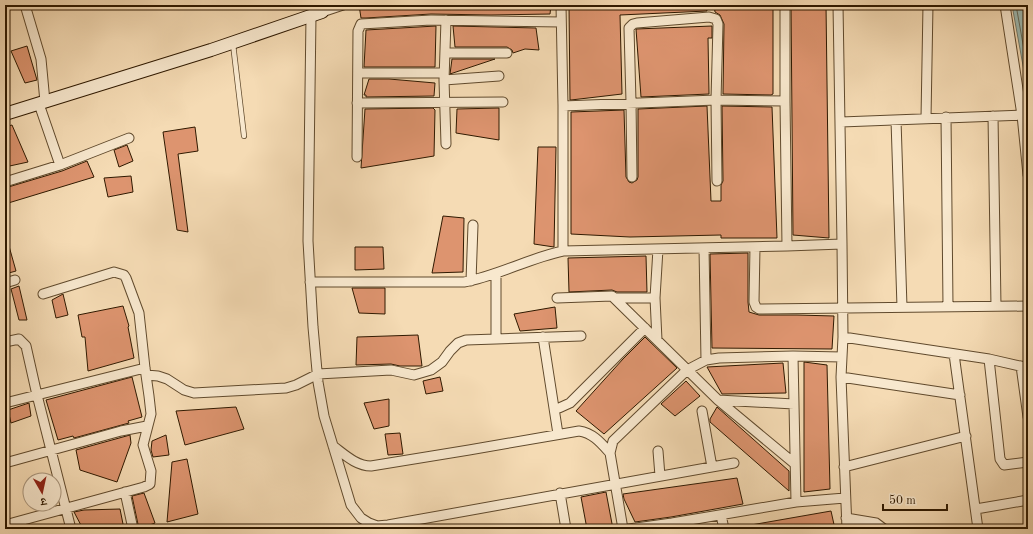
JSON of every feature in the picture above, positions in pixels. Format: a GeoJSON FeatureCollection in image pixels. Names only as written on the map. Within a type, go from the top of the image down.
{"type":"FeatureCollection","features":[{"type":"Feature","properties":{"kind":"main road"},"geometry":{"type":"LineString","coordinates":[[5,114],[232,43],[319,11]]}},
{"type":"Feature","properties":{"kind":"street"},"geometry":{"type":"LineString","coordinates":[[25,5],[41,59],[42,103],[60,165]]}},
{"type":"Feature","properties":{"kind":"street"},"geometry":{"type":"LineString","coordinates":[[343,5],[319,11],[308,185],[308,241],[313,327],[324,416],[351,505],[361,518],[377,526],[388,525],[615,483],[734,463]]}},
{"type":"Feature","properties":{"kind":"street"},"geometry":{"type":"LineString","coordinates":[[562,5],[563,251]]}},
{"type":"Feature","properties":{"kind":"street"},"geometry":{"type":"LineString","coordinates":[[785,5],[787,246]]}},
{"type":"Feature","properties":{"kind":"street"},"geometry":{"type":"LineString","coordinates":[[838,5],[843,308],[841,377],[847,529]]}},
{"type":"Feature","properties":{"kind":"street"},"geometry":{"type":"LineString","coordinates":[[926,118],[928,5]]}},
{"type":"Feature","properties":{"kind":"street"},"geometry":{"type":"LineString","coordinates":[[1005,5],[1022,115],[1028,175]]}},
{"type":"Feature","properties":{"kind":"street"},"geometry":{"type":"LineString","coordinates":[[632,177],[629,28],[633,24],[637,23],[709,18],[716,19],[718,24],[716,100],[717,181]]}},
{"type":"Feature","properties":{"kind":"street"},"geometry":{"type":"LineString","coordinates":[[357,158],[358,31],[361,24],[446,20],[561,22]]}},
{"type":"Feature","properties":{"kind":"street"},"geometry":{"type":"LineString","coordinates":[[446,20],[444,76],[446,144]]}},
{"type":"Feature","properties":{"kind":"street"},"geometry":{"type":"LineString","coordinates":[[445,53],[508,53]]}},
{"type":"Feature","properties":{"kind":"street"},"geometry":{"type":"LineString","coordinates":[[358,73],[499,76]]}},
{"type":"Feature","properties":{"kind":"street"},"geometry":{"type":"LineString","coordinates":[[563,106],[631,102],[716,100],[785,101]]}},
{"type":"Feature","properties":{"kind":"street"},"geometry":{"type":"LineString","coordinates":[[358,103],[503,102]]}},
{"type":"Feature","properties":{"kind":"street"},"geometry":{"type":"LineString","coordinates":[[841,122],[1022,115]]}},
{"type":"Feature","properties":{"kind":"street"},"geometry":{"type":"LineString","coordinates":[[994,116],[996,306]]}},
{"type":"Feature","properties":{"kind":"street"},"geometry":{"type":"LineString","coordinates":[[946,117],[948,306]]}},
{"type":"Feature","properties":{"kind":"street"},"geometry":{"type":"LineString","coordinates":[[896,120],[902,308]]}},
{"type":"Feature","properties":{"kind":"street"},"geometry":{"type":"LineString","coordinates":[[5,182],[60,165],[129,138]]}},
{"type":"Feature","properties":{"kind":"street"},"geometry":{"type":"LineString","coordinates":[[471,281],[473,225]]}},
{"type":"Feature","properties":{"kind":"street"},"geometry":{"type":"LineString","coordinates":[[310,282],[384,281],[458,283],[471,281],[563,251],[842,244]]}},
{"type":"Feature","properties":{"kind":"street"},"geometry":{"type":"LineString","coordinates":[[755,247],[754,302],[756,306],[763,309],[1028,306]]}},
{"type":"Feature","properties":{"kind":"street"},"geometry":{"type":"LineString","coordinates":[[704,248],[706,360]]}},
{"type":"Feature","properties":{"kind":"street"},"geometry":{"type":"LineString","coordinates":[[657,340],[656,298],[658,249]]}},
{"type":"Feature","properties":{"kind":"street"},"geometry":{"type":"LineString","coordinates":[[8,526],[150,484],[151,471],[143,445],[151,414],[150,396],[145,371],[139,313],[124,275],[114,272],[43,294]]}},
{"type":"Feature","properties":{"kind":"street"},"geometry":{"type":"LineString","coordinates":[[496,273],[496,339]]}},
{"type":"Feature","properties":{"kind":"street"},"geometry":{"type":"LineString","coordinates":[[5,283],[15,280]]}},
{"type":"Feature","properties":{"kind":"street"},"geometry":{"type":"LineString","coordinates":[[557,298],[612,296],[615,298],[656,298]]}},
{"type":"Feature","properties":{"kind":"street"},"geometry":{"type":"LineString","coordinates":[[612,296],[718,400],[795,464]]}},
{"type":"Feature","properties":{"kind":"street"},"geometry":{"type":"LineString","coordinates":[[554,408],[559,408],[570,403],[645,328]]}},
{"type":"Feature","properties":{"kind":"street"},"geometry":{"type":"LineString","coordinates":[[5,403],[37,394],[145,371],[168,379],[184,390],[194,393],[286,388],[296,385],[318,374],[391,370],[414,375],[431,370],[442,362],[458,343],[466,340],[581,336]]}},
{"type":"Feature","properties":{"kind":"street"},"geometry":{"type":"LineString","coordinates":[[543,337],[558,434]]}},
{"type":"Feature","properties":{"kind":"street"},"geometry":{"type":"LineString","coordinates":[[843,337],[989,359],[1024,367],[1028,417]]}},
{"type":"Feature","properties":{"kind":"street"},"geometry":{"type":"LineString","coordinates":[[5,342],[19,339],[26,346],[71,529]]}},
{"type":"Feature","properties":{"kind":"street"},"geometry":{"type":"LineString","coordinates":[[954,354],[978,529]]}},
{"type":"Feature","properties":{"kind":"street"},"geometry":{"type":"LineString","coordinates":[[793,356],[796,502]]}},
{"type":"Feature","properties":{"kind":"street"},"geometry":{"type":"LineString","coordinates":[[623,529],[610,453],[613,441],[687,370],[706,360],[719,358],[793,356],[842,357]]}},
{"type":"Feature","properties":{"kind":"street"},"geometry":{"type":"LineString","coordinates":[[989,359],[1000,459],[1004,465],[1028,462]]}},
{"type":"Feature","properties":{"kind":"street"},"geometry":{"type":"LineString","coordinates":[[841,377],[960,395]]}},
{"type":"Feature","properties":{"kind":"street"},"geometry":{"type":"LineString","coordinates":[[718,400],[794,404]]}},
{"type":"Feature","properties":{"kind":"street"},"geometry":{"type":"LineString","coordinates":[[702,411],[712,466]]}},
{"type":"Feature","properties":{"kind":"street"},"geometry":{"type":"LineString","coordinates":[[5,463],[121,431],[148,426]]}},
{"type":"Feature","properties":{"kind":"street"},"geometry":{"type":"LineString","coordinates":[[333,446],[359,464],[371,466],[462,452],[579,431],[586,432],[597,439],[610,453]]}},
{"type":"Feature","properties":{"kind":"street"},"geometry":{"type":"LineString","coordinates":[[844,467],[966,436]]}},
{"type":"Feature","properties":{"kind":"street"},"geometry":{"type":"LineString","coordinates":[[658,451],[660,476]]}},
{"type":"Feature","properties":{"kind":"street"},"geometry":{"type":"LineString","coordinates":[[125,492],[133,529]]}},
{"type":"Feature","properties":{"kind":"street"},"geometry":{"type":"LineString","coordinates":[[560,493],[566,529]]}},
{"type":"Feature","properties":{"kind":"street"},"geometry":{"type":"LineString","coordinates":[[629,529],[673,526],[721,515],[796,502],[845,498]]}},
{"type":"Feature","properties":{"kind":"street"},"geometry":{"type":"LineString","coordinates":[[976,509],[1028,500]]}},
{"type":"Feature","properties":{"kind":"street"},"geometry":{"type":"LineString","coordinates":[[721,515],[724,529]]}},
{"type":"Feature","properties":{"kind":"street"},"geometry":{"type":"LineString","coordinates":[[846,518],[876,523],[884,529]]}},
{"type":"Feature","properties":{"kind":"lane"},"geometry":{"type":"LineString","coordinates":[[232,43],[244,136]]}},
{"type":"Feature","properties":{"kind":"water"},"geometry":{"type":"Polygon","coordinates":[[[1012,5],[1028,5],[1028,87],[1026,82],[1012,5]]]}},
{"type":"Feature","properties":{"kind":"building"},"geometry":{"type":"Polygon","coordinates":[[[359,5],[551,5],[550,14],[431,14],[361,18],[359,5]]]}},
{"type":"Feature","properties":{"kind":"building"},"geometry":{"type":"Polygon","coordinates":[[[569,5],[706,5],[707,11],[620,15],[622,94],[570,100],[569,5]]]}},
{"type":"Feature","properties":{"kind":"building"},"geometry":{"type":"Polygon","coordinates":[[[714,5],[773,5],[773,94],[723,94],[724,24],[720,15],[715,12],[714,5]]]}},
{"type":"Feature","properties":{"kind":"building"},"geometry":{"type":"Polygon","coordinates":[[[791,5],[826,5],[829,238],[793,235],[791,5]]]}},
{"type":"Feature","properties":{"kind":"building"},"geometry":{"type":"Polygon","coordinates":[[[436,26],[435,67],[364,67],[366,30],[436,26]]]}},
{"type":"Feature","properties":{"kind":"building"},"geometry":{"type":"Polygon","coordinates":[[[453,26],[536,28],[539,50],[525,49],[513,53],[512,50],[507,47],[455,47],[453,26]]]}},
{"type":"Feature","properties":{"kind":"building"},"geometry":{"type":"Polygon","coordinates":[[[712,26],[712,38],[708,38],[709,94],[641,97],[636,29],[712,26]]]}},
{"type":"Feature","properties":{"kind":"building"},"geometry":{"type":"Polygon","coordinates":[[[27,46],[37,80],[25,83],[11,51],[27,46]]]}},
{"type":"Feature","properties":{"kind":"building"},"geometry":{"type":"Polygon","coordinates":[[[452,59],[495,59],[450,74],[452,59]]]}},
{"type":"Feature","properties":{"kind":"building"},"geometry":{"type":"Polygon","coordinates":[[[369,79],[389,79],[435,83],[434,96],[366,97],[366,95],[364,95],[369,79]]]}},
{"type":"Feature","properties":{"kind":"building"},"geometry":{"type":"Polygon","coordinates":[[[707,106],[711,201],[721,201],[721,185],[723,181],[722,106],[772,107],[777,238],[721,238],[721,235],[630,237],[571,234],[571,112],[624,110],[626,177],[629,182],[632,183],[637,180],[638,177],[638,109],[707,106]]]}},
{"type":"Feature","properties":{"kind":"building"},"geometry":{"type":"Polygon","coordinates":[[[433,108],[435,110],[434,156],[361,168],[365,109],[433,108]]]}},
{"type":"Feature","properties":{"kind":"building"},"geometry":{"type":"Polygon","coordinates":[[[499,108],[499,140],[456,133],[457,109],[499,108]]]}},
{"type":"Feature","properties":{"kind":"building"},"geometry":{"type":"Polygon","coordinates":[[[12,125],[28,162],[5,167],[5,127],[12,125]]]}},
{"type":"Feature","properties":{"kind":"building"},"geometry":{"type":"Polygon","coordinates":[[[195,127],[198,151],[178,154],[188,232],[177,230],[163,132],[195,127]]]}},
{"type":"Feature","properties":{"kind":"building"},"geometry":{"type":"Polygon","coordinates":[[[127,145],[133,161],[119,167],[114,150],[127,145]]]}},
{"type":"Feature","properties":{"kind":"building"},"geometry":{"type":"Polygon","coordinates":[[[538,147],[556,147],[554,247],[534,244],[538,147]]]}},
{"type":"Feature","properties":{"kind":"building"},"geometry":{"type":"Polygon","coordinates":[[[87,161],[94,177],[5,204],[5,188],[62,171],[87,161]]]}},
{"type":"Feature","properties":{"kind":"building"},"geometry":{"type":"Polygon","coordinates":[[[131,176],[133,192],[108,197],[104,178],[131,176]]]}},
{"type":"Feature","properties":{"kind":"building"},"geometry":{"type":"Polygon","coordinates":[[[443,216],[464,218],[463,272],[432,273],[443,216]]]}},
{"type":"Feature","properties":{"kind":"building"},"geometry":{"type":"Polygon","coordinates":[[[5,239],[7,239],[16,271],[5,274],[5,239]]]}},
{"type":"Feature","properties":{"kind":"building"},"geometry":{"type":"Polygon","coordinates":[[[355,247],[383,247],[384,269],[355,270],[355,247]]]}},
{"type":"Feature","properties":{"kind":"building"},"geometry":{"type":"Polygon","coordinates":[[[748,253],[749,312],[759,315],[834,316],[832,349],[712,348],[710,254],[748,253]]]}},
{"type":"Feature","properties":{"kind":"building"},"geometry":{"type":"Polygon","coordinates":[[[646,256],[647,292],[617,292],[612,290],[569,292],[568,258],[646,256]]]}},
{"type":"Feature","properties":{"kind":"building"},"geometry":{"type":"Polygon","coordinates":[[[19,286],[27,320],[19,320],[11,289],[19,286]]]}},
{"type":"Feature","properties":{"kind":"building"},"geometry":{"type":"Polygon","coordinates":[[[352,288],[385,288],[385,314],[359,313],[352,288]]]}},
{"type":"Feature","properties":{"kind":"building"},"geometry":{"type":"Polygon","coordinates":[[[63,294],[68,315],[56,318],[52,300],[63,294]]]}},
{"type":"Feature","properties":{"kind":"building"},"geometry":{"type":"Polygon","coordinates":[[[123,306],[129,326],[134,358],[88,371],[85,337],[82,337],[78,315],[123,306]]]}},
{"type":"Feature","properties":{"kind":"building"},"geometry":{"type":"Polygon","coordinates":[[[555,307],[557,328],[520,331],[514,314],[555,307]]]}},
{"type":"Feature","properties":{"kind":"building"},"geometry":{"type":"Polygon","coordinates":[[[418,335],[422,366],[400,366],[391,364],[356,365],[357,337],[418,335]]]}},
{"type":"Feature","properties":{"kind":"building"},"geometry":{"type":"Polygon","coordinates":[[[645,337],[677,368],[604,434],[576,411],[645,337]]]}},
{"type":"Feature","properties":{"kind":"building"},"geometry":{"type":"Polygon","coordinates":[[[804,362],[827,365],[830,489],[804,492],[804,362]]]}},
{"type":"Feature","properties":{"kind":"building"},"geometry":{"type":"Polygon","coordinates":[[[783,363],[786,393],[722,394],[707,367],[783,363]]]}},
{"type":"Feature","properties":{"kind":"building"},"geometry":{"type":"Polygon","coordinates":[[[132,377],[142,417],[128,421],[129,423],[74,438],[73,436],[58,440],[46,400],[132,377]]]}},
{"type":"Feature","properties":{"kind":"building"},"geometry":{"type":"Polygon","coordinates":[[[440,377],[443,391],[426,394],[423,381],[440,377]]]}},
{"type":"Feature","properties":{"kind":"building"},"geometry":{"type":"Polygon","coordinates":[[[686,381],[700,396],[675,416],[661,404],[686,381]]]}},
{"type":"Feature","properties":{"kind":"building"},"geometry":{"type":"Polygon","coordinates":[[[389,399],[389,426],[374,429],[364,403],[389,399]]]}},
{"type":"Feature","properties":{"kind":"building"},"geometry":{"type":"Polygon","coordinates":[[[29,403],[31,416],[11,423],[8,410],[29,403]]]}},
{"type":"Feature","properties":{"kind":"building"},"geometry":{"type":"Polygon","coordinates":[[[236,407],[244,429],[185,445],[176,411],[236,407]]]}},
{"type":"Feature","properties":{"kind":"building"},"geometry":{"type":"Polygon","coordinates":[[[717,407],[789,471],[789,491],[710,422],[710,419],[717,407]]]}},
{"type":"Feature","properties":{"kind":"building"},"geometry":{"type":"Polygon","coordinates":[[[400,433],[403,454],[388,455],[385,434],[400,433]]]}},
{"type":"Feature","properties":{"kind":"building"},"geometry":{"type":"Polygon","coordinates":[[[130,435],[131,443],[117,482],[80,470],[76,450],[130,435]]]}},
{"type":"Feature","properties":{"kind":"building"},"geometry":{"type":"Polygon","coordinates":[[[166,435],[169,455],[153,457],[151,450],[152,441],[166,435]]]}},
{"type":"Feature","properties":{"kind":"building"},"geometry":{"type":"Polygon","coordinates":[[[187,459],[198,514],[167,522],[172,462],[187,459]]]}},
{"type":"Feature","properties":{"kind":"building"},"geometry":{"type":"Polygon","coordinates":[[[737,478],[743,504],[671,517],[635,522],[623,494],[737,478]]]}},
{"type":"Feature","properties":{"kind":"building"},"geometry":{"type":"Polygon","coordinates":[[[606,492],[613,529],[587,529],[581,497],[606,492]]]}},
{"type":"Feature","properties":{"kind":"building"},"geometry":{"type":"Polygon","coordinates":[[[144,493],[155,523],[139,529],[132,496],[144,493]]]}},
{"type":"Feature","properties":{"kind":"building"},"geometry":{"type":"Polygon","coordinates":[[[120,509],[124,529],[83,529],[74,512],[84,510],[120,509]]]}},
{"type":"Feature","properties":{"kind":"building"},"geometry":{"type":"Polygon","coordinates":[[[831,511],[835,529],[751,529],[751,525],[831,511]]]}}]}
